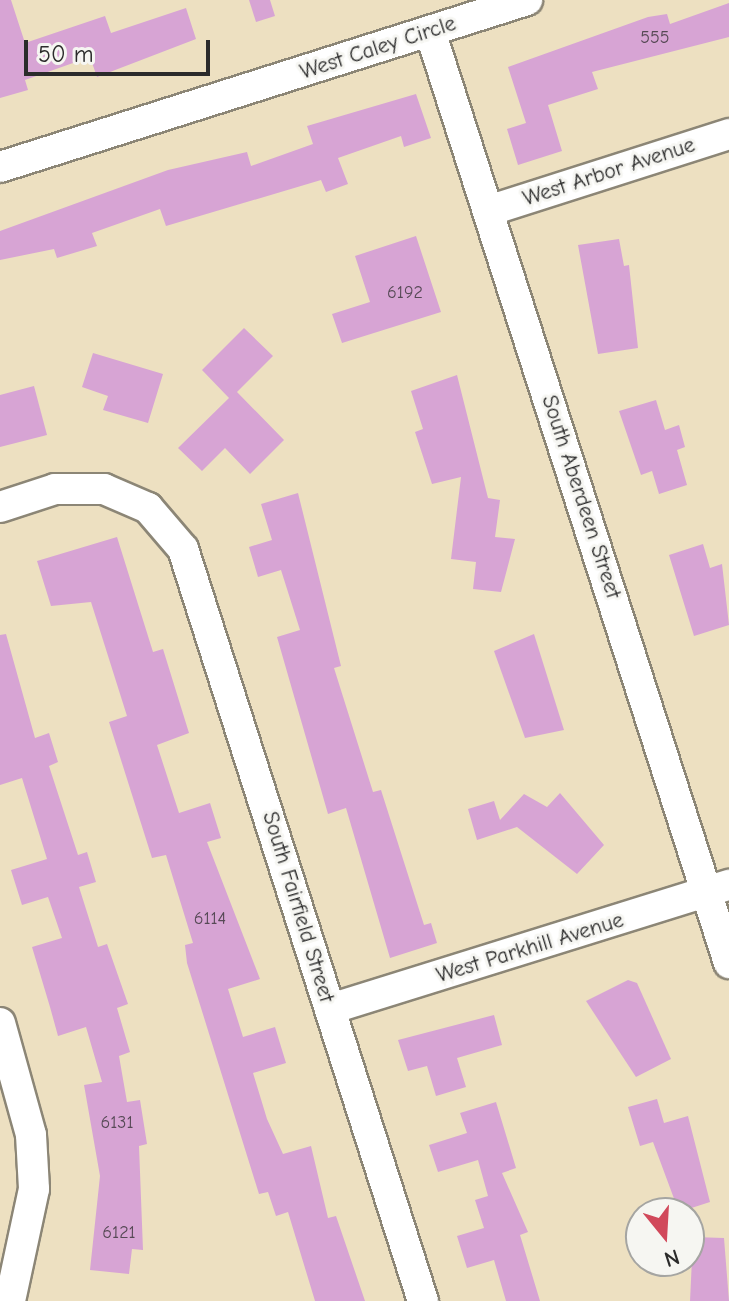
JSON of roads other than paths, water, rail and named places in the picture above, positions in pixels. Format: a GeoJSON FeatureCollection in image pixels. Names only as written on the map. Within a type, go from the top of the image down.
{"type":"FeatureCollection","features":[{"type":"Feature","properties":{"kind":"street","name":"West Caley Circle"},"geometry":{"type":"LineString","coordinates":[[0,167],[527,0]]}},
{"type":"Feature","properties":{"kind":"street","name":"South Aberdeen Street"},"geometry":{"type":"LineString","coordinates":[[430,31],[718,888],[729,963]]}},
{"type":"Feature","properties":{"kind":"street","name":"West Arbor Avenue"},"geometry":{"type":"LineString","coordinates":[[488,211],[729,134]]}},
{"type":"Feature","properties":{"kind":"street","name":"South Fairfield Street"},"geometry":{"type":"LineString","coordinates":[[0,507],[75,486],[130,498],[162,519],[191,565],[423,1301]]}},
{"type":"Feature","properties":{"kind":"street","name":"West Parkhill Avenue"},"geometry":{"type":"LineString","coordinates":[[330,1009],[718,888]]}},
{"type":"Feature","properties":{"kind":"street"},"geometry":{"type":"LineString","coordinates":[[0,1023],[31,1135],[34,1189],[10,1301]]}}]}
